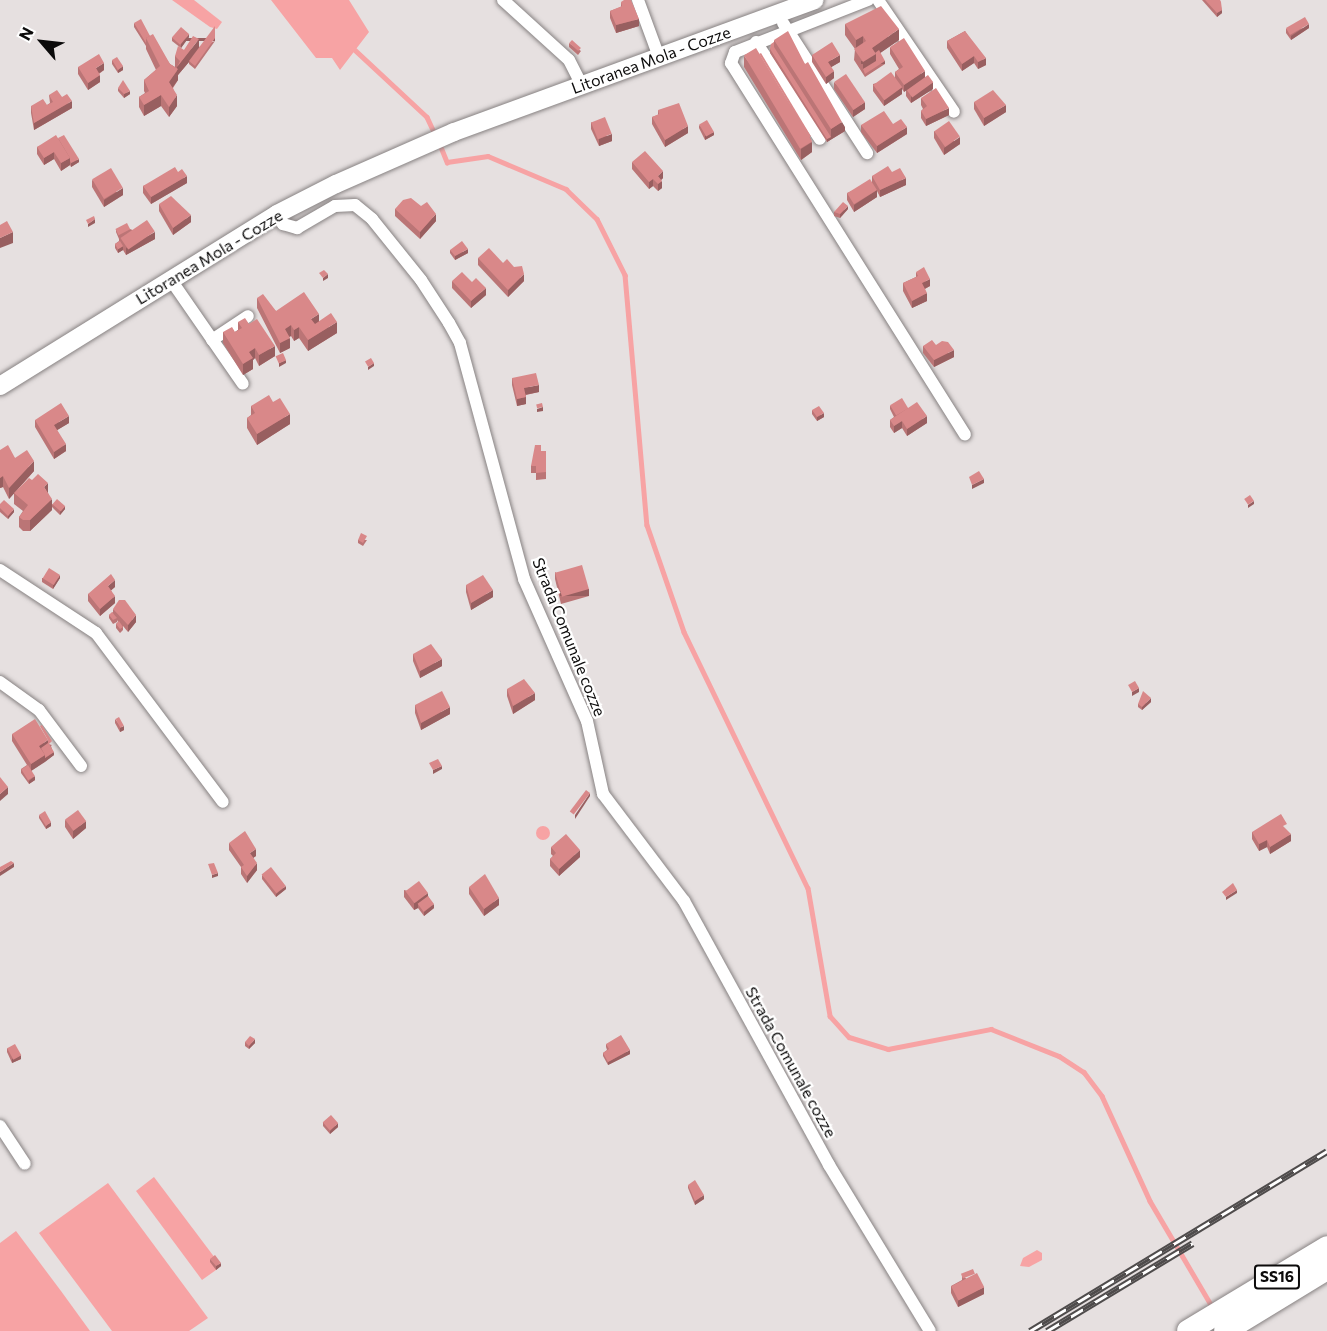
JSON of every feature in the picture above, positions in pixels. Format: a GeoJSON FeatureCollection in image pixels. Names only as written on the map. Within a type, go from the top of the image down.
{"type":"FeatureCollection","features":[{"type":"Feature","properties":{"kind":"highway","name":"SS16"},"geometry":{"type":"LineString","coordinates":[[1229,1321],[1327,1247]]}},
{"type":"Feature","properties":{"kind":"highway","name":"SS16"},"geometry":{"type":"LineString","coordinates":[[1196,1326],[1229,1321],[1327,1269]]}},
{"type":"Feature","properties":{"kind":"street"},"geometry":{"type":"LineString","coordinates":[[503,0],[569,60],[582,85]]}},
{"type":"Feature","properties":{"kind":"street"},"geometry":{"type":"LineString","coordinates":[[638,0],[659,57]]}},
{"type":"Feature","properties":{"kind":"street","name":"Litoranea Mola - Cozze"},"geometry":{"type":"LineString","coordinates":[[0,386],[277,214],[426,143],[659,57],[782,22],[796,3],[815,0]]}},
{"type":"Feature","properties":{"kind":"street"},"geometry":{"type":"LineString","coordinates":[[868,0],[782,22],[756,42],[735,52],[731,63],[965,435]]}},
{"type":"Feature","properties":{"kind":"street"},"geometry":{"type":"LineString","coordinates":[[878,0],[954,112]]}},
{"type":"Feature","properties":{"kind":"street"},"geometry":{"type":"LineString","coordinates":[[782,22],[867,153]]}},
{"type":"Feature","properties":{"kind":"street"},"geometry":{"type":"LineString","coordinates":[[756,42],[820,139]]}},
{"type":"Feature","properties":{"kind":"street","name":"Strada Comunale cozze"},"geometry":{"type":"LineString","coordinates":[[277,214],[283,224],[297,228],[335,206],[355,205],[372,219],[421,280],[449,323],[460,343],[524,579],[587,721],[603,794],[684,901],[829,1165],[930,1331]]}},
{"type":"Feature","properties":{"kind":"street"},"geometry":{"type":"LineString","coordinates":[[171,280],[243,384]]}},
{"type":"Feature","properties":{"kind":"street"},"geometry":{"type":"LineString","coordinates":[[212,340],[248,316]]}},
{"type":"Feature","properties":{"kind":"street"},"geometry":{"type":"LineString","coordinates":[[0,570],[96,633],[223,802]]}},
{"type":"Feature","properties":{"kind":"street"},"geometry":{"type":"LineString","coordinates":[[0,682],[39,710],[81,766]]}},
{"type":"Feature","properties":{"kind":"street"},"geometry":{"type":"LineString","coordinates":[[0,1126],[25,1164]]}},
{"type":"Feature","properties":{"kind":"shaded area"},"geometry":{"type":"Polygon","coordinates":[[[172,0],[194,0],[222,22],[217,29],[210,27],[172,0]]]}},
{"type":"Feature","properties":{"kind":"shaded area"},"geometry":{"type":"Polygon","coordinates":[[[271,0],[349,0],[369,32],[340,70],[332,58],[316,58],[271,0]]]}},
{"type":"Feature","properties":{"kind":"shaded area"},"geometry":{"type":"Polygon","coordinates":[[[543,826],[548,828],[550,833],[548,838],[543,840],[538,838],[536,833],[538,828],[543,826]]]}},
{"type":"Feature","properties":{"kind":"shaded area"},"geometry":{"type":"Polygon","coordinates":[[[154,1177],[215,1258],[216,1270],[202,1280],[136,1191],[154,1177]]]}},
{"type":"Feature","properties":{"kind":"shaded area"},"geometry":{"type":"Polygon","coordinates":[[[108,1183],[208,1318],[189,1331],[112,1331],[39,1233],[108,1183]]]}},
{"type":"Feature","properties":{"kind":"shaded area"},"geometry":{"type":"Polygon","coordinates":[[[16,1231],[90,1331],[0,1331],[0,1243],[16,1231]]]}},
{"type":"Feature","properties":{"kind":"shaded area"},"geometry":{"type":"Polygon","coordinates":[[[1037,1250],[1042,1253],[1042,1260],[1029,1267],[1020,1266],[1023,1258],[1037,1250]]]}},
{"type":"Feature","properties":{"kind":"building"},"geometry":{"type":"Polygon","coordinates":[[[631,0],[639,19],[616,25],[610,11],[622,6],[621,2],[631,0]]]}},
{"type":"Feature","properties":{"kind":"building"},"geometry":{"type":"Polygon","coordinates":[[[1205,0],[1220,0],[1222,10],[1217,13],[1205,0]]]}},
{"type":"Feature","properties":{"kind":"building"},"geometry":{"type":"Polygon","coordinates":[[[881,6],[899,29],[872,48],[876,54],[863,62],[854,49],[866,41],[863,36],[856,40],[845,24],[881,6]]]}},
{"type":"Feature","properties":{"kind":"building"},"geometry":{"type":"Polygon","coordinates":[[[1305,17],[1309,24],[1290,35],[1286,28],[1305,17]]]}},
{"type":"Feature","properties":{"kind":"building"},"geometry":{"type":"Polygon","coordinates":[[[141,19],[150,36],[146,38],[146,43],[134,23],[141,19]]]}},
{"type":"Feature","properties":{"kind":"building"},"geometry":{"type":"Polygon","coordinates":[[[215,26],[215,38],[195,66],[189,61],[215,26]]]}},
{"type":"Feature","properties":{"kind":"building"},"geometry":{"type":"Polygon","coordinates":[[[181,27],[189,34],[180,45],[172,38],[181,27]]]}},
{"type":"Feature","properties":{"kind":"building"},"geometry":{"type":"Polygon","coordinates":[[[788,31],[805,64],[808,62],[842,122],[831,129],[774,40],[788,31]]]}},
{"type":"Feature","properties":{"kind":"building"},"geometry":{"type":"Polygon","coordinates":[[[965,31],[986,58],[978,62],[974,56],[962,64],[947,41],[965,31]]]}},
{"type":"Feature","properties":{"kind":"building"},"geometry":{"type":"Polygon","coordinates":[[[153,34],[170,64],[178,69],[169,82],[177,95],[169,107],[161,95],[144,105],[139,97],[149,91],[144,80],[160,66],[146,38],[153,34]]]}},
{"type":"Feature","properties":{"kind":"building"},"geometry":{"type":"Polygon","coordinates":[[[193,36],[199,39],[177,67],[180,61],[175,56],[178,46],[184,50],[193,36]]]}},
{"type":"Feature","properties":{"kind":"building"},"geometry":{"type":"Polygon","coordinates":[[[904,38],[925,71],[904,85],[895,72],[903,67],[890,47],[904,38]]]}},
{"type":"Feature","properties":{"kind":"building"},"geometry":{"type":"Polygon","coordinates":[[[572,40],[581,48],[578,51],[569,43],[572,40]]]}},
{"type":"Feature","properties":{"kind":"building"},"geometry":{"type":"Polygon","coordinates":[[[774,42],[774,47],[831,137],[827,139],[770,49],[774,42]]]}},
{"type":"Feature","properties":{"kind":"building"},"geometry":{"type":"Polygon","coordinates":[[[832,42],[840,55],[828,62],[834,71],[826,77],[812,55],[832,42]]]}},
{"type":"Feature","properties":{"kind":"building"},"geometry":{"type":"Polygon","coordinates":[[[756,48],[812,141],[800,149],[744,55],[756,48]]]}},
{"type":"Feature","properties":{"kind":"building"},"geometry":{"type":"Polygon","coordinates":[[[879,50],[885,61],[865,74],[863,69],[876,61],[875,53],[879,50]]]}},
{"type":"Feature","properties":{"kind":"building"},"geometry":{"type":"Polygon","coordinates":[[[761,53],[811,136],[809,137],[759,54],[761,53]]]}},
{"type":"Feature","properties":{"kind":"building"},"geometry":{"type":"Polygon","coordinates":[[[99,54],[104,63],[96,68],[100,75],[88,83],[78,67],[99,54]]]}},
{"type":"Feature","properties":{"kind":"building"},"geometry":{"type":"Polygon","coordinates":[[[117,57],[123,66],[118,70],[112,60],[117,57]]]}},
{"type":"Feature","properties":{"kind":"building"},"geometry":{"type":"Polygon","coordinates":[[[891,72],[902,87],[884,100],[873,85],[891,72]]]}},
{"type":"Feature","properties":{"kind":"building"},"geometry":{"type":"Polygon","coordinates":[[[846,74],[865,102],[853,110],[834,82],[846,74]]]}},
{"type":"Feature","properties":{"kind":"building"},"geometry":{"type":"Polygon","coordinates":[[[928,75],[933,82],[912,98],[907,90],[928,75]]]}},
{"type":"Feature","properties":{"kind":"building"},"geometry":{"type":"Polygon","coordinates":[[[123,80],[130,91],[124,94],[118,88],[123,80]]]}},
{"type":"Feature","properties":{"kind":"building"},"geometry":{"type":"Polygon","coordinates":[[[936,88],[949,108],[926,119],[921,111],[927,106],[921,98],[936,88]]]}},
{"type":"Feature","properties":{"kind":"building"},"geometry":{"type":"Polygon","coordinates":[[[57,90],[62,97],[67,94],[72,101],[34,123],[31,106],[43,99],[47,105],[53,102],[49,95],[57,90]]]}},
{"type":"Feature","properties":{"kind":"building"},"geometry":{"type":"Polygon","coordinates":[[[993,90],[1006,105],[984,118],[974,102],[993,90]]]}},
{"type":"Feature","properties":{"kind":"building"},"geometry":{"type":"Polygon","coordinates":[[[679,103],[688,126],[665,140],[652,117],[659,114],[658,110],[679,103]]]}},
{"type":"Feature","properties":{"kind":"building"},"geometry":{"type":"Polygon","coordinates":[[[884,111],[893,124],[901,119],[907,127],[877,146],[861,125],[884,111]]]}},
{"type":"Feature","properties":{"kind":"building"},"geometry":{"type":"Polygon","coordinates":[[[605,117],[612,134],[598,139],[591,123],[605,117]]]}},
{"type":"Feature","properties":{"kind":"building"},"geometry":{"type":"Polygon","coordinates":[[[707,120],[714,132],[706,137],[699,124],[707,120]]]}},
{"type":"Feature","properties":{"kind":"building"},"geometry":{"type":"Polygon","coordinates":[[[949,121],[960,137],[945,147],[934,131],[949,121]]]}},
{"type":"Feature","properties":{"kind":"building"},"geometry":{"type":"Polygon","coordinates":[[[56,135],[70,158],[61,163],[54,152],[44,158],[37,147],[56,135]]]}},
{"type":"Feature","properties":{"kind":"building"},"geometry":{"type":"Polygon","coordinates":[[[64,135],[79,159],[71,163],[58,138],[64,135]]]}},
{"type":"Feature","properties":{"kind":"building"},"geometry":{"type":"Polygon","coordinates":[[[645,151],[663,171],[658,176],[662,181],[658,184],[653,179],[649,182],[632,162],[645,151]]]}},
{"type":"Feature","properties":{"kind":"building"},"geometry":{"type":"Polygon","coordinates":[[[888,166],[892,172],[900,168],[906,178],[880,190],[872,176],[888,166]]]}},
{"type":"Feature","properties":{"kind":"building"},"geometry":{"type":"Polygon","coordinates":[[[175,167],[178,172],[182,169],[187,176],[151,197],[143,186],[175,167]]]}},
{"type":"Feature","properties":{"kind":"building"},"geometry":{"type":"Polygon","coordinates":[[[111,168],[123,188],[104,199],[92,179],[111,168]]]}},
{"type":"Feature","properties":{"kind":"building"},"geometry":{"type":"Polygon","coordinates":[[[870,179],[877,190],[854,204],[847,193],[870,179]]]}},
{"type":"Feature","properties":{"kind":"building"},"geometry":{"type":"Polygon","coordinates":[[[171,196],[191,215],[173,228],[159,204],[171,196]]]}},
{"type":"Feature","properties":{"kind":"building"},"geometry":{"type":"Polygon","coordinates":[[[411,198],[421,206],[427,202],[436,214],[420,232],[395,209],[403,200],[411,198]]]}},
{"type":"Feature","properties":{"kind":"building"},"geometry":{"type":"Polygon","coordinates":[[[843,202],[848,206],[840,214],[834,212],[843,202]]]}},
{"type":"Feature","properties":{"kind":"building"},"geometry":{"type":"Polygon","coordinates":[[[94,216],[95,219],[88,224],[86,220],[94,216]]]}},
{"type":"Feature","properties":{"kind":"building"},"geometry":{"type":"Polygon","coordinates":[[[147,220],[155,232],[128,250],[120,238],[147,220]]]}},
{"type":"Feature","properties":{"kind":"building"},"geometry":{"type":"Polygon","coordinates":[[[7,221],[13,232],[0,238],[0,225],[7,221]]]}},
{"type":"Feature","properties":{"kind":"building"},"geometry":{"type":"Polygon","coordinates":[[[127,223],[130,229],[119,235],[115,229],[127,223]]]}},
{"type":"Feature","properties":{"kind":"building"},"geometry":{"type":"Polygon","coordinates":[[[120,241],[123,246],[118,249],[115,244],[120,241]]]}},
{"type":"Feature","properties":{"kind":"building"},"geometry":{"type":"Polygon","coordinates":[[[462,241],[468,249],[455,256],[450,250],[462,241]]]}},
{"type":"Feature","properties":{"kind":"building"},"geometry":{"type":"Polygon","coordinates":[[[489,248],[503,263],[507,259],[514,267],[522,266],[524,274],[508,290],[478,258],[489,248]]]}},
{"type":"Feature","properties":{"kind":"building"},"geometry":{"type":"Polygon","coordinates":[[[924,267],[930,279],[922,283],[927,293],[912,301],[903,283],[918,276],[916,272],[924,267]]]}},
{"type":"Feature","properties":{"kind":"building"},"geometry":{"type":"Polygon","coordinates":[[[324,270],[328,274],[323,278],[319,273],[324,270]]]}},
{"type":"Feature","properties":{"kind":"building"},"geometry":{"type":"Polygon","coordinates":[[[462,272],[472,282],[476,278],[486,288],[471,301],[452,281],[462,272]]]}},
{"type":"Feature","properties":{"kind":"building"},"geometry":{"type":"Polygon","coordinates":[[[304,292],[319,314],[311,319],[315,324],[331,313],[337,322],[308,340],[299,327],[294,330],[291,325],[285,329],[290,338],[280,343],[257,298],[263,294],[276,311],[304,292]]]}},
{"type":"Feature","properties":{"kind":"building"},"geometry":{"type":"Polygon","coordinates":[[[245,318],[249,324],[257,319],[275,346],[259,355],[255,348],[249,352],[253,358],[243,364],[223,332],[232,327],[235,332],[242,328],[238,322],[245,318]]]}},
{"type":"Feature","properties":{"kind":"building"},"geometry":{"type":"Polygon","coordinates":[[[932,340],[936,345],[942,341],[948,342],[954,350],[934,360],[923,346],[932,340]]]}},
{"type":"Feature","properties":{"kind":"building"},"geometry":{"type":"Polygon","coordinates":[[[283,353],[286,360],[279,363],[276,356],[283,353]]]}},
{"type":"Feature","properties":{"kind":"building"},"geometry":{"type":"Polygon","coordinates":[[[371,358],[374,363],[368,367],[365,362],[371,358]]]}},
{"type":"Feature","properties":{"kind":"building"},"geometry":{"type":"Polygon","coordinates":[[[536,373],[539,385],[524,388],[526,397],[517,399],[512,378],[536,373]]]}},
{"type":"Feature","properties":{"kind":"building"},"geometry":{"type":"Polygon","coordinates":[[[269,395],[273,402],[280,398],[290,414],[257,434],[247,418],[255,413],[251,406],[269,395]]]}},
{"type":"Feature","properties":{"kind":"building"},"geometry":{"type":"Polygon","coordinates":[[[902,398],[908,408],[896,415],[890,405],[902,398]]]}},
{"type":"Feature","properties":{"kind":"building"},"geometry":{"type":"Polygon","coordinates":[[[917,402],[927,416],[907,429],[902,421],[894,426],[890,420],[917,402]]]}},
{"type":"Feature","properties":{"kind":"building"},"geometry":{"type":"Polygon","coordinates":[[[61,403],[69,416],[54,425],[66,444],[54,452],[35,420],[61,403]]]}},
{"type":"Feature","properties":{"kind":"building"},"geometry":{"type":"Polygon","coordinates":[[[542,403],[543,407],[537,408],[536,404],[542,403]]]}},
{"type":"Feature","properties":{"kind":"building"},"geometry":{"type":"Polygon","coordinates":[[[819,406],[824,413],[817,417],[812,410],[819,406]]]}},
{"type":"Feature","properties":{"kind":"building"},"geometry":{"type":"Polygon","coordinates":[[[8,445],[15,458],[27,450],[34,461],[9,488],[3,476],[0,478],[0,450],[8,445]]]}},
{"type":"Feature","properties":{"kind":"building"},"geometry":{"type":"Polygon","coordinates":[[[535,445],[541,445],[541,451],[546,451],[546,472],[536,473],[536,466],[531,466],[535,445]]]}},
{"type":"Feature","properties":{"kind":"building"},"geometry":{"type":"Polygon","coordinates":[[[979,471],[984,479],[972,485],[969,477],[979,471]]]}},
{"type":"Feature","properties":{"kind":"building"},"geometry":{"type":"Polygon","coordinates":[[[38,474],[48,483],[44,487],[52,499],[30,520],[23,520],[19,517],[28,505],[14,493],[29,478],[32,480],[38,474]]]}},
{"type":"Feature","properties":{"kind":"building"},"geometry":{"type":"Polygon","coordinates":[[[1250,495],[1254,501],[1248,505],[1244,499],[1250,495]]]}},
{"type":"Feature","properties":{"kind":"building"},"geometry":{"type":"Polygon","coordinates":[[[57,499],[65,506],[61,511],[52,504],[57,499]]]}},
{"type":"Feature","properties":{"kind":"building"},"geometry":{"type":"Polygon","coordinates":[[[4,500],[14,509],[8,516],[0,508],[4,500]]]}},
{"type":"Feature","properties":{"kind":"building"},"geometry":{"type":"Polygon","coordinates":[[[361,533],[367,536],[363,543],[358,540],[361,533]]]}},
{"type":"Feature","properties":{"kind":"building"},"geometry":{"type":"Polygon","coordinates":[[[582,565],[589,589],[562,597],[555,573],[582,565]]]}},
{"type":"Feature","properties":{"kind":"building"},"geometry":{"type":"Polygon","coordinates":[[[49,568],[60,575],[54,585],[43,578],[49,568]]]}},
{"type":"Feature","properties":{"kind":"building"},"geometry":{"type":"Polygon","coordinates":[[[111,574],[115,580],[108,586],[115,596],[100,609],[88,594],[111,574]]]}},
{"type":"Feature","properties":{"kind":"building"},"geometry":{"type":"Polygon","coordinates":[[[483,575],[493,590],[471,603],[466,585],[483,575]]]}},
{"type":"Feature","properties":{"kind":"building"},"geometry":{"type":"Polygon","coordinates":[[[119,600],[125,600],[136,615],[128,625],[113,609],[119,600]]]}},
{"type":"Feature","properties":{"kind":"building"},"geometry":{"type":"Polygon","coordinates":[[[112,612],[117,618],[113,620],[109,615],[112,612]]]}},
{"type":"Feature","properties":{"kind":"building"},"geometry":{"type":"Polygon","coordinates":[[[119,621],[123,627],[120,629],[116,624],[119,621]]]}},
{"type":"Feature","properties":{"kind":"building"},"geometry":{"type":"Polygon","coordinates":[[[563,622],[566,629],[559,632],[557,624],[563,622]]]}},
{"type":"Feature","properties":{"kind":"building"},"geometry":{"type":"Polygon","coordinates":[[[431,644],[442,659],[420,671],[413,654],[431,644]]]}},
{"type":"Feature","properties":{"kind":"building"},"geometry":{"type":"Polygon","coordinates":[[[524,679],[535,693],[513,706],[507,689],[524,679]]]}},
{"type":"Feature","properties":{"kind":"building"},"geometry":{"type":"Polygon","coordinates":[[[1135,681],[1139,688],[1132,692],[1128,685],[1135,681]]]}},
{"type":"Feature","properties":{"kind":"building"},"geometry":{"type":"Polygon","coordinates":[[[442,691],[450,707],[421,723],[415,705],[442,691]]]}},
{"type":"Feature","properties":{"kind":"building"},"geometry":{"type":"Polygon","coordinates":[[[1143,691],[1151,698],[1142,707],[1138,704],[1143,691]]]}},
{"type":"Feature","properties":{"kind":"building"},"geometry":{"type":"Polygon","coordinates":[[[119,717],[124,726],[120,728],[116,719],[119,717]]]}},
{"type":"Feature","properties":{"kind":"building"},"geometry":{"type":"Polygon","coordinates":[[[35,719],[48,740],[39,746],[45,755],[31,764],[12,734],[35,719]]]}},
{"type":"Feature","properties":{"kind":"building"},"geometry":{"type":"Polygon","coordinates":[[[42,725],[52,741],[49,744],[54,752],[45,758],[41,748],[48,743],[48,740],[40,726],[42,725]]]}},
{"type":"Feature","properties":{"kind":"building"},"geometry":{"type":"Polygon","coordinates":[[[438,759],[442,766],[433,770],[429,763],[438,759]]]}},
{"type":"Feature","properties":{"kind":"building"},"geometry":{"type":"Polygon","coordinates":[[[28,765],[35,776],[28,780],[21,769],[28,765]]]}},
{"type":"Feature","properties":{"kind":"building"},"geometry":{"type":"Polygon","coordinates":[[[0,777],[8,787],[0,794],[0,777]]]}},
{"type":"Feature","properties":{"kind":"building"},"geometry":{"type":"Polygon","coordinates":[[[586,790],[590,793],[574,815],[570,812],[586,790]]]}},
{"type":"Feature","properties":{"kind":"building"},"geometry":{"type":"Polygon","coordinates":[[[78,810],[86,821],[73,831],[65,819],[78,810]]]}},
{"type":"Feature","properties":{"kind":"building"},"geometry":{"type":"Polygon","coordinates":[[[45,811],[51,822],[46,826],[39,815],[45,811]]]}},
{"type":"Feature","properties":{"kind":"building"},"geometry":{"type":"Polygon","coordinates":[[[1281,814],[1287,824],[1283,826],[1291,834],[1270,847],[1267,840],[1259,844],[1252,832],[1281,814]]]}},
{"type":"Feature","properties":{"kind":"building"},"geometry":{"type":"Polygon","coordinates":[[[245,831],[256,849],[250,853],[257,863],[247,876],[241,867],[244,865],[229,843],[245,831]]]}},
{"type":"Feature","properties":{"kind":"building"},"geometry":{"type":"Polygon","coordinates":[[[566,834],[580,850],[559,869],[550,859],[556,853],[551,847],[566,834]]]}},
{"type":"Feature","properties":{"kind":"building"},"geometry":{"type":"Polygon","coordinates":[[[11,861],[14,863],[0,872],[0,867],[11,861]]]}},
{"type":"Feature","properties":{"kind":"building"},"geometry":{"type":"Polygon","coordinates":[[[214,863],[218,873],[212,875],[208,864],[214,863]]]}},
{"type":"Feature","properties":{"kind":"building"},"geometry":{"type":"Polygon","coordinates":[[[271,867],[286,886],[276,893],[262,874],[271,867]]]}},
{"type":"Feature","properties":{"kind":"building"},"geometry":{"type":"Polygon","coordinates":[[[485,874],[499,898],[484,909],[469,887],[485,874]]]}},
{"type":"Feature","properties":{"kind":"building"},"geometry":{"type":"Polygon","coordinates":[[[419,881],[428,893],[414,903],[405,891],[419,881]]]}},
{"type":"Feature","properties":{"kind":"building"},"geometry":{"type":"Polygon","coordinates":[[[1233,883],[1237,890],[1226,897],[1222,892],[1233,883]]]}},
{"type":"Feature","properties":{"kind":"building"},"geometry":{"type":"Polygon","coordinates":[[[428,896],[434,904],[424,912],[418,904],[428,896]]]}},
{"type":"Feature","properties":{"kind":"building"},"geometry":{"type":"Polygon","coordinates":[[[621,1035],[630,1050],[608,1062],[603,1053],[609,1049],[606,1044],[621,1035]]]}},
{"type":"Feature","properties":{"kind":"building"},"geometry":{"type":"Polygon","coordinates":[[[250,1036],[255,1039],[249,1046],[245,1042],[250,1036]]]}},
{"type":"Feature","properties":{"kind":"building"},"geometry":{"type":"Polygon","coordinates":[[[15,1044],[21,1055],[13,1060],[7,1048],[15,1044]]]}},
{"type":"Feature","properties":{"kind":"building"},"geometry":{"type":"Polygon","coordinates":[[[331,1115],[338,1123],[330,1131],[323,1122],[331,1115]]]}},
{"type":"Feature","properties":{"kind":"building"},"geometry":{"type":"Polygon","coordinates":[[[695,1180],[704,1195],[695,1201],[688,1185],[695,1180]]]}},
{"type":"Feature","properties":{"kind":"building"},"geometry":{"type":"Polygon","coordinates":[[[215,1255],[221,1263],[216,1266],[210,1259],[215,1255]]]}},
{"type":"Feature","properties":{"kind":"building"},"geometry":{"type":"Polygon","coordinates":[[[973,1269],[975,1274],[963,1279],[961,1274],[973,1269]]]}},
{"type":"Feature","properties":{"kind":"building"},"geometry":{"type":"Polygon","coordinates":[[[977,1273],[984,1287],[958,1300],[951,1286],[977,1273]]]}},
{"type":"Feature","properties":{"kind":"waterway"},"geometry":{"type":"LineString","coordinates":[[355,50],[427,117],[435,134]]}},
{"type":"Feature","properties":{"kind":"waterway"},"geometry":{"type":"LineString","coordinates":[[439,142],[447,162],[488,156],[566,189],[597,219],[625,275],[647,525],[684,632],[808,888],[830,1016],[849,1037],[888,1049],[991,1029],[1059,1056],[1084,1072],[1102,1096],[1150,1201],[1213,1308]]}},
{"type":"Feature","properties":{"kind":"railway"},"geometry":{"type":"LineString","coordinates":[[1030,1331],[1327,1151]]}},
{"type":"Feature","properties":{"kind":"railway"},"geometry":{"type":"LineString","coordinates":[[1047,1331],[1193,1243]]}}]}
